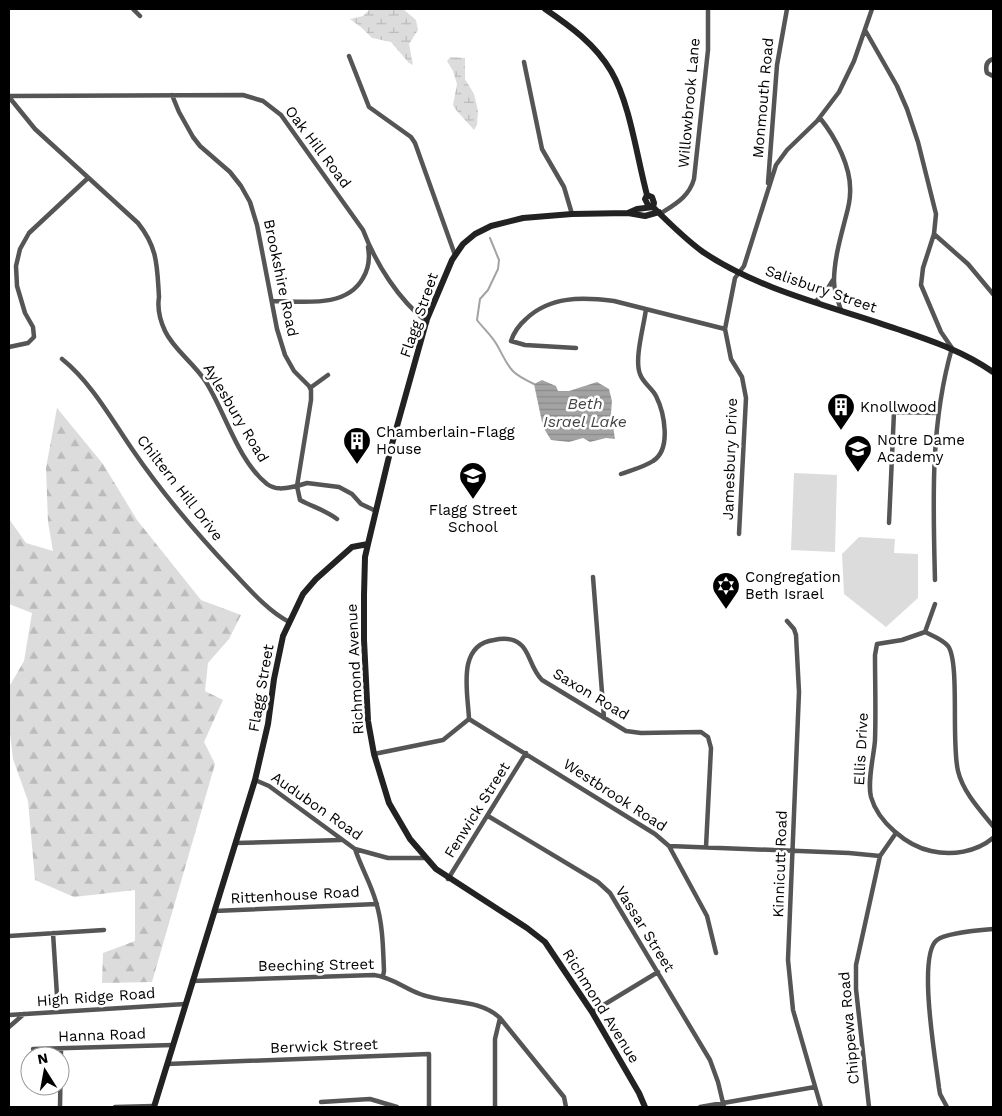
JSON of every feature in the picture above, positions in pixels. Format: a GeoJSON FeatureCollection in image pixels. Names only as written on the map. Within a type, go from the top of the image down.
{"type":"FeatureCollection","features":[{"type":"Feature","properties":{"kind":"street"},"geometry":{"type":"LineString","coordinates":[[133,9],[140,16]]}},
{"type":"Feature","properties":{"kind":"street","name":"Salisbury Street"},"geometry":{"type":"LineString","coordinates":[[545,9],[583,37],[611,70],[625,106],[648,195],[645,200],[648,206],[653,207],[684,237],[703,252],[740,272],[815,302],[952,348],[971,357],[993,372]]}},
{"type":"Feature","properties":{"kind":"street","name":"Willowbrook Lane"},"geometry":{"type":"LineString","coordinates":[[659,213],[685,197],[694,179],[708,50],[708,9]]}},
{"type":"Feature","properties":{"kind":"street","name":"Monmouth Road"},"geometry":{"type":"LineString","coordinates":[[768,190],[777,65],[787,9]]}},
{"type":"Feature","properties":{"kind":"street"},"geometry":{"type":"LineString","coordinates":[[768,190],[774,171],[783,155],[820,118],[842,86],[872,9]]}},
{"type":"Feature","properties":{"kind":"street"},"geometry":{"type":"LineString","coordinates":[[864,30],[897,86],[910,118],[936,214],[934,234],[923,268],[921,285],[941,332],[952,348],[938,413],[935,440],[935,580]]}},
{"type":"Feature","properties":{"kind":"street"},"geometry":{"type":"LineString","coordinates":[[350,56],[369,107],[411,137],[415,143],[456,255]]}},
{"type":"Feature","properties":{"kind":"street"},"geometry":{"type":"LineString","coordinates":[[993,59],[988,62],[986,67],[987,72],[993,76]]}},
{"type":"Feature","properties":{"kind":"street"},"geometry":{"type":"LineString","coordinates":[[524,62],[542,148],[564,187],[572,214]]}},
{"type":"Feature","properties":{"kind":"street","name":"Brookshire Road"},"geometry":{"type":"LineString","coordinates":[[172,95],[182,119],[193,137],[200,146],[230,172],[250,202],[259,232],[277,329],[285,355],[294,371],[310,388]]}},
{"type":"Feature","properties":{"kind":"street","name":"Oak Hill Road"},"geometry":{"type":"LineString","coordinates":[[9,97],[243,95],[258,99],[281,115],[363,230],[380,266],[417,314],[427,322]]}},
{"type":"Feature","properties":{"kind":"street","name":"Aylesbury Road"},"geometry":{"type":"LineString","coordinates":[[9,97],[35,129],[138,223],[149,238],[156,258],[158,302],[162,323],[172,341],[206,382],[245,456],[262,478],[271,486],[282,489],[297,486]]}},
{"type":"Feature","properties":{"kind":"street"},"geometry":{"type":"LineString","coordinates":[[820,118],[839,149],[849,173],[850,196],[841,234],[834,279],[841,310]]}},
{"type":"Feature","properties":{"kind":"street"},"geometry":{"type":"LineString","coordinates":[[9,347],[28,343],[34,337],[33,327],[25,313],[16,279],[16,260],[22,243],[38,224],[88,178]]}},
{"type":"Feature","properties":{"kind":"street","name":"Jamesbury Drive"},"geometry":{"type":"LineString","coordinates":[[739,534],[746,398],[742,377],[731,359],[724,329],[735,278],[744,266],[768,190]]}},
{"type":"Feature","properties":{"kind":"street","name":"Flagg Street"},"geometry":{"type":"LineString","coordinates":[[628,213],[637,208],[653,207]]}},
{"type":"Feature","properties":{"kind":"street","name":"Flagg Street"},"geometry":{"type":"LineString","coordinates":[[154,1107],[255,780],[268,724],[280,647],[303,594],[316,579],[352,547],[368,544],[392,444],[427,322],[438,292],[456,255],[467,240],[491,226],[523,218],[572,214],[628,213],[645,216],[659,213]]}},
{"type":"Feature","properties":{"kind":"street"},"geometry":{"type":"LineString","coordinates":[[934,234],[968,264],[993,294]]}},
{"type":"Feature","properties":{"kind":"street"},"geometry":{"type":"LineString","coordinates":[[272,301],[322,300],[339,298],[349,294],[358,286],[367,271],[369,260],[368,244]]}},
{"type":"Feature","properties":{"kind":"street"},"geometry":{"type":"LineString","coordinates":[[815,302],[825,293],[834,279]]}},
{"type":"Feature","properties":{"kind":"street"},"geometry":{"type":"LineString","coordinates":[[576,348],[525,345],[512,341],[516,330],[528,317],[543,306],[568,299],[614,301],[724,329]]}},
{"type":"Feature","properties":{"kind":"street"},"geometry":{"type":"LineString","coordinates":[[621,474],[653,462],[659,455],[664,441],[665,424],[661,407],[652,389],[640,375],[639,365],[646,309]]}},
{"type":"Feature","properties":{"kind":"street","name":"Chiltern Hill Drive"},"geometry":{"type":"LineString","coordinates":[[62,359],[94,394],[137,457],[203,540],[248,587],[276,613],[290,622]]}},
{"type":"Feature","properties":{"kind":"street"},"geometry":{"type":"LineString","coordinates":[[328,375],[310,388],[311,400],[297,486],[300,500],[319,507],[337,518]]}},
{"type":"Feature","properties":{"kind":"street"},"geometry":{"type":"LineString","coordinates":[[889,523],[894,412],[938,413]]}},
{"type":"Feature","properties":{"kind":"street"},"geometry":{"type":"LineString","coordinates":[[297,486],[307,483],[339,487],[352,494],[361,504],[376,511]]}},
{"type":"Feature","properties":{"kind":"street","name":"Richmond Avenue"},"geometry":{"type":"LineString","coordinates":[[368,544],[364,574],[364,640],[368,721],[374,754],[388,803],[410,839],[425,858],[448,879],[527,928],[545,942],[592,1012],[640,1093],[645,1107]]}},
{"type":"Feature","properties":{"kind":"street"},"geometry":{"type":"LineString","coordinates":[[593,577],[604,718]]}},
{"type":"Feature","properties":{"kind":"street"},"geometry":{"type":"LineString","coordinates":[[934,604],[925,632],[944,642],[950,650],[953,664],[954,740],[958,769],[962,784],[993,826]]}},
{"type":"Feature","properties":{"kind":"street","name":"Kinnicutt Road"},"geometry":{"type":"LineString","coordinates":[[787,621],[794,629],[796,635],[799,692],[788,960],[795,1016],[821,1107]]}},
{"type":"Feature","properties":{"kind":"street","name":"Ellis Drive"},"geometry":{"type":"LineString","coordinates":[[925,632],[902,640],[877,644],[875,655],[875,740],[870,791],[874,804],[896,833],[926,850],[947,853],[970,850],[993,838]]}},
{"type":"Feature","properties":{"kind":"street","name":"Saxon Road"},"geometry":{"type":"LineString","coordinates":[[469,719],[466,672],[470,656],[484,642],[501,639],[513,640],[520,644],[526,650],[533,670],[542,680],[622,729],[632,732],[697,732],[708,737],[711,744],[711,752],[706,847]]}},
{"type":"Feature","properties":{"kind":"street"},"geometry":{"type":"LineString","coordinates":[[374,754],[443,740],[469,719]]}},
{"type":"Feature","properties":{"kind":"street","name":"Westbrook Road"},"geometry":{"type":"LineString","coordinates":[[469,719],[654,834],[669,846],[880,856]]}},
{"type":"Feature","properties":{"kind":"street","name":"Fenwick Street"},"geometry":{"type":"LineString","coordinates":[[448,879],[526,753]]}},
{"type":"Feature","properties":{"kind":"street","name":"Audubon Road"},"geometry":{"type":"LineString","coordinates":[[255,780],[269,786],[355,849],[388,858],[425,858]]}},
{"type":"Feature","properties":{"kind":"street","name":"Vassar Street"},"geometry":{"type":"LineString","coordinates":[[488,816],[602,885],[614,899],[710,1060],[724,1105]]}},
{"type":"Feature","properties":{"kind":"street","name":"Chippewa Road"},"geometry":{"type":"LineString","coordinates":[[868,1107],[856,965],[880,856],[896,833]]}},
{"type":"Feature","properties":{"kind":"street"},"geometry":{"type":"LineString","coordinates":[[236,843],[341,840]]}},
{"type":"Feature","properties":{"kind":"street"},"geometry":{"type":"LineString","coordinates":[[669,846],[707,916],[716,953]]}},
{"type":"Feature","properties":{"kind":"street"},"geometry":{"type":"LineString","coordinates":[[355,849],[377,904],[382,933],[383,976]]}},
{"type":"Feature","properties":{"kind":"street","name":"Rittenhouse Road"},"geometry":{"type":"LineString","coordinates":[[214,911],[377,904]]}},
{"type":"Feature","properties":{"kind":"street"},"geometry":{"type":"LineString","coordinates":[[947,1107],[939,1088],[927,986],[929,954],[931,947],[938,939],[993,929]]}},
{"type":"Feature","properties":{"kind":"street"},"geometry":{"type":"LineString","coordinates":[[9,936],[104,930]]}},
{"type":"Feature","properties":{"kind":"street"},"geometry":{"type":"LineString","coordinates":[[53,933],[58,1012]]}},
{"type":"Feature","properties":{"kind":"street"},"geometry":{"type":"LineString","coordinates":[[592,1012],[658,972]]}},
{"type":"Feature","properties":{"kind":"street","name":"Beeching Street"},"geometry":{"type":"LineString","coordinates":[[192,981],[383,976],[419,994],[482,1007],[495,1013],[500,1018],[564,1097],[566,1107]]}},
{"type":"Feature","properties":{"kind":"street","name":"High Ridge Road"},"geometry":{"type":"LineString","coordinates":[[9,1015],[185,1004]]}},
{"type":"Feature","properties":{"kind":"street"},"geometry":{"type":"LineString","coordinates":[[9,1028],[24,1014]]}},
{"type":"Feature","properties":{"kind":"street"},"geometry":{"type":"LineString","coordinates":[[495,1107],[495,1039],[500,1018]]}},
{"type":"Feature","properties":{"kind":"street","name":"Hanna Road"},"geometry":{"type":"LineString","coordinates":[[70,1048],[173,1044]]}},
{"type":"Feature","properties":{"kind":"street","name":"Berwick Street"},"geometry":{"type":"LineString","coordinates":[[167,1064],[429,1054],[429,1107]]}},
{"type":"Feature","properties":{"kind":"street"},"geometry":{"type":"LineString","coordinates":[[700,1107],[724,1105],[815,1087]]}},
{"type":"Feature","properties":{"kind":"street"},"geometry":{"type":"LineString","coordinates":[[321,1102],[370,1099],[397,1107]]}},
{"type":"Feature","properties":{"kind":"street"},"geometry":{"type":"LineString","coordinates":[[116,1107],[154,1107]]}},
{"type":"Feature","properties":{"kind":"green space"},"geometry":{"type":"Polygon","coordinates":[[[370,9],[403,9],[416,20],[418,30],[409,44],[413,65],[409,63],[391,42],[372,38],[350,19],[363,16],[370,9]]]}},
{"type":"Feature","properties":{"kind":"green space"},"geometry":{"type":"Polygon","coordinates":[[[450,57],[465,58],[465,79],[474,94],[478,111],[477,125],[474,130],[453,105],[457,84],[453,71],[447,61],[450,57]]]}},
{"type":"Feature","properties":{"kind":"green space"},"geometry":{"type":"Polygon","coordinates":[[[57,408],[103,464],[137,520],[201,600],[241,615],[229,639],[208,663],[205,691],[223,700],[204,742],[215,764],[152,982],[102,983],[103,953],[135,941],[135,890],[74,897],[35,880],[28,801],[13,759],[9,725],[9,687],[24,661],[32,613],[9,604],[9,519],[26,543],[53,551],[48,522],[46,468],[57,408]]]}},
{"type":"Feature","properties":{"kind":"green space"},"geometry":{"type":"Polygon","coordinates":[[[794,473],[837,475],[835,552],[791,550],[794,473]]]}},
{"type":"Feature","properties":{"kind":"green space"},"geometry":{"type":"Polygon","coordinates":[[[859,537],[895,539],[894,553],[918,554],[918,598],[886,627],[844,594],[842,554],[859,537]]]}},
{"type":"Feature","properties":{"kind":"water","name":"Beth Israel Lake"},"geometry":{"type":"Polygon","coordinates":[[[542,380],[556,386],[558,391],[569,391],[597,382],[609,389],[612,401],[611,413],[615,439],[606,438],[590,442],[583,438],[569,442],[551,440],[543,427],[534,384],[542,380]]]}},
{"type":"Feature","properties":{"kind":"waterway"},"geometry":{"type":"LineString","coordinates":[[490,238],[499,260],[498,269],[488,290],[480,299],[477,320],[495,342],[511,369],[534,384]]}},
{"type":"Feature","properties":{"kind":"place","name":"Knollwood"},"geometry":{"type":"Point","coordinates":[841,431]}},
{"type":"Feature","properties":{"kind":"place","name":"Chamberlain-Flagg House"},"geometry":{"type":"Point","coordinates":[357,465]}},
{"type":"Feature","properties":{"kind":"place","name":"Notre Dame Academy"},"geometry":{"type":"Point","coordinates":[858,473]}},
{"type":"Feature","properties":{"kind":"place","name":"Flagg Street School"},"geometry":{"type":"Point","coordinates":[473,500]}},
{"type":"Feature","properties":{"kind":"place","name":"Congregation Beth Israel"},"geometry":{"type":"Point","coordinates":[726,610]}}]}
